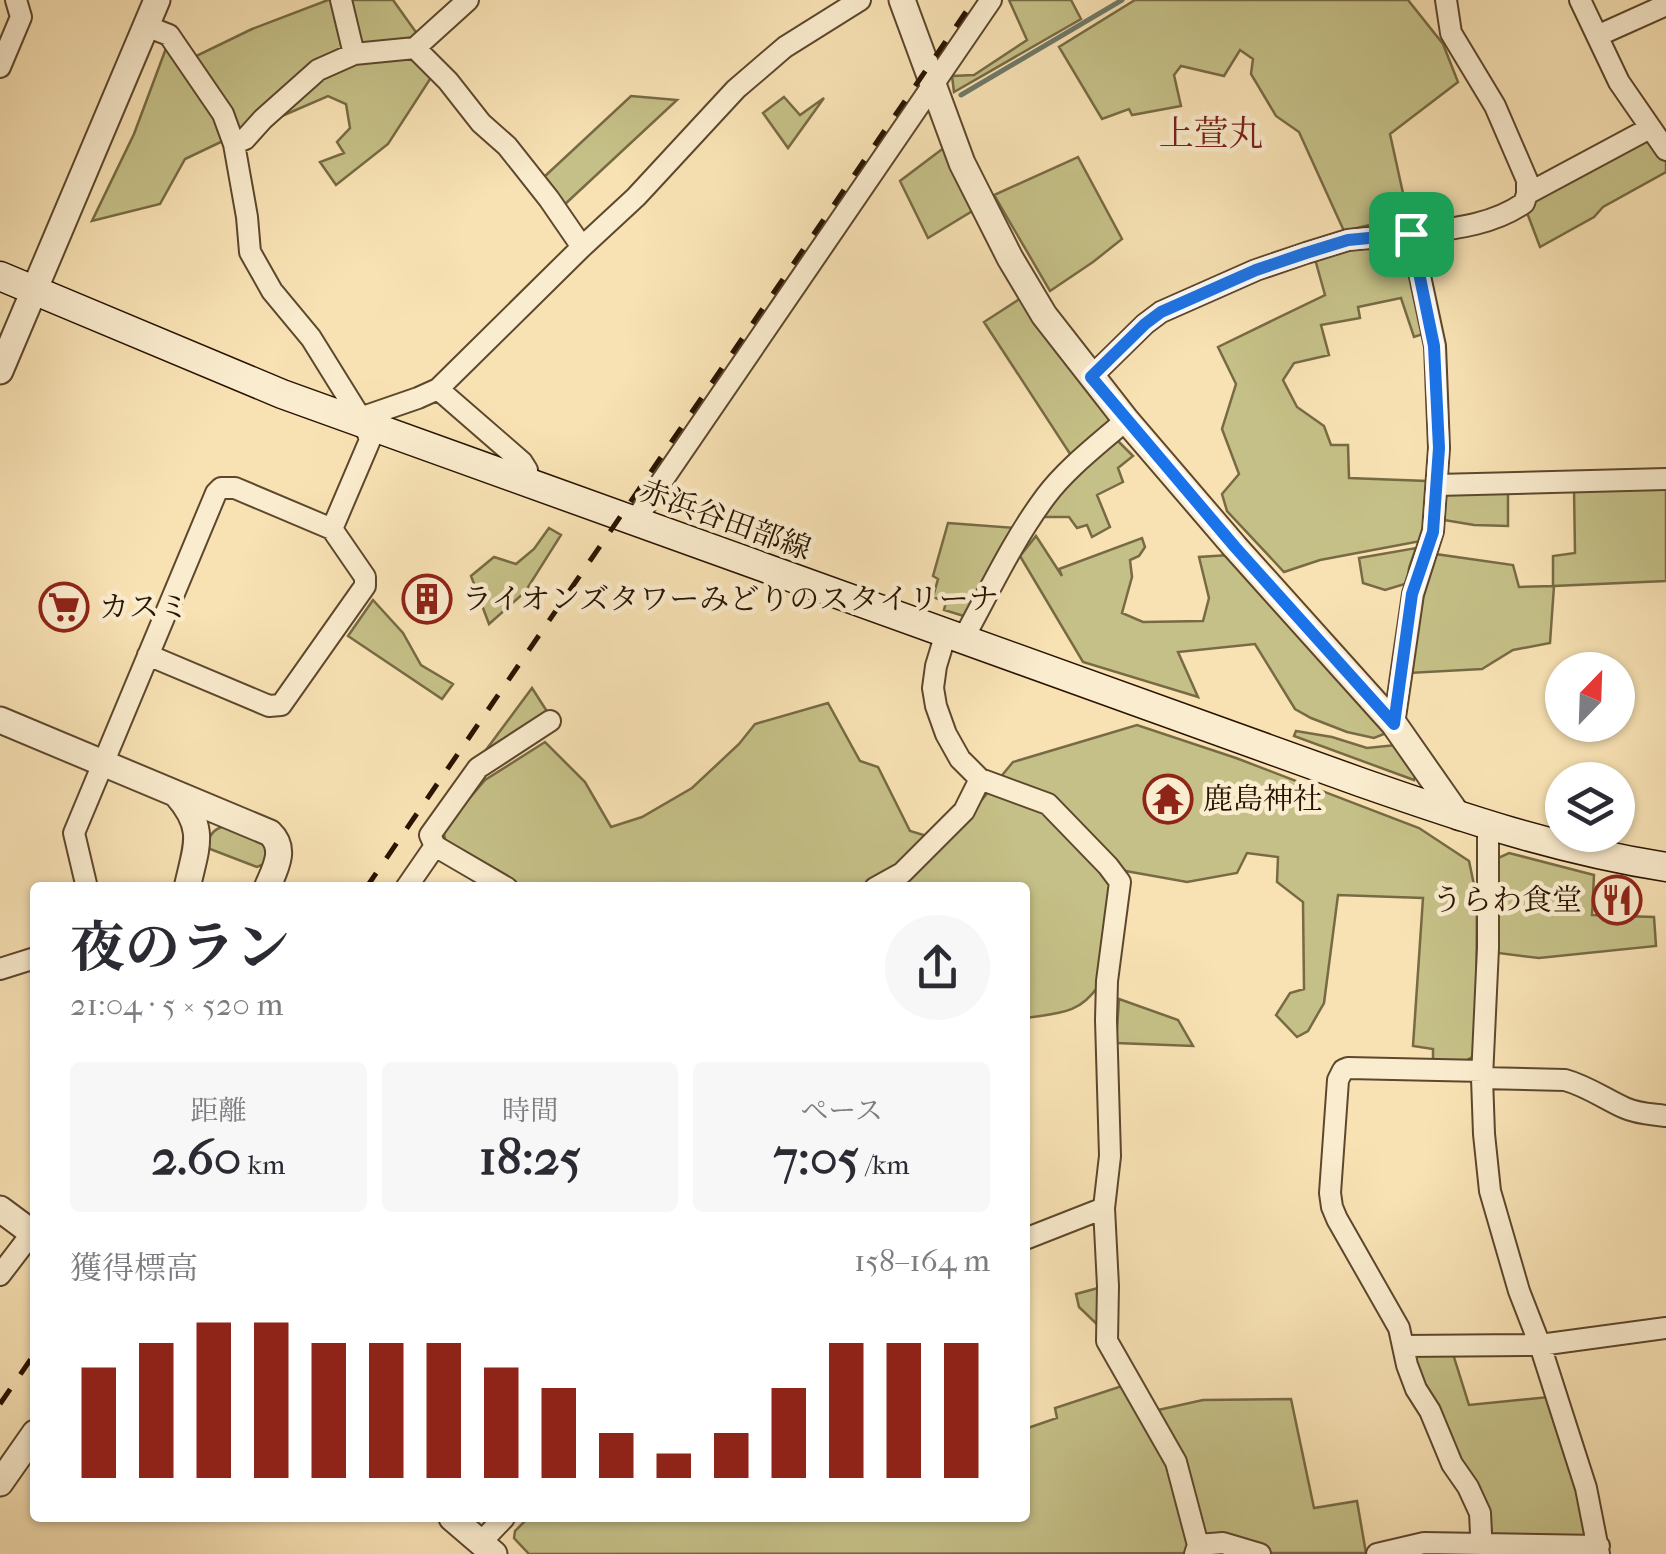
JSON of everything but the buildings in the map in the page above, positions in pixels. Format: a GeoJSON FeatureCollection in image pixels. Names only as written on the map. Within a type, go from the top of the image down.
{"type":"FeatureCollection","features":[{"type":"Feature","properties":{"kind":"main road","name":"赤浜谷田部線"},"geometry":{"type":"LineString","coordinates":[[0,276],[282,394],[1459,817],[1570,848],[1666,867]]}},
{"type":"Feature","properties":{"kind":"street"},"geometry":{"type":"LineString","coordinates":[[0,67],[21,17],[16,0]]}},
{"type":"Feature","properties":{"kind":"street"},"geometry":{"type":"LineString","coordinates":[[0,371],[157,0]]}},
{"type":"Feature","properties":{"kind":"street"},"geometry":{"type":"LineString","coordinates":[[341,0],[354,54]]}},
{"type":"Feature","properties":{"kind":"street"},"geometry":{"type":"LineString","coordinates":[[234,144],[245,139],[318,70],[354,54],[416,48],[468,0]]}},
{"type":"Feature","properties":{"kind":"street"},"geometry":{"type":"LineString","coordinates":[[362,421],[438,389],[636,197],[718,106],[767,61],[860,0]]}},
{"type":"Feature","properties":{"kind":"street"},"geometry":{"type":"LineString","coordinates":[[902,0],[962,162],[994,230],[1044,315],[1126,420],[1394,724],[1459,817]]}},
{"type":"Feature","properties":{"kind":"street"},"geometry":{"type":"LineString","coordinates":[[634,522],[992,0]]}},
{"type":"Feature","properties":{"kind":"street"},"geometry":{"type":"LineString","coordinates":[[1091,377],[1161,312],[1256,270],[1348,240],[1485,221],[1524,203],[1526,180],[1496,106],[1452,32],[1446,0]]}},
{"type":"Feature","properties":{"kind":"street"},"geometry":{"type":"LineString","coordinates":[[1580,0],[1618,82],[1666,150]]}},
{"type":"Feature","properties":{"kind":"street"},"geometry":{"type":"LineString","coordinates":[[1598,36],[1666,5]]}},
{"type":"Feature","properties":{"kind":"street"},"geometry":{"type":"LineString","coordinates":[[146,26],[168,36],[223,114],[234,144],[250,252],[272,291],[311,338],[370,440],[332,530]]}},
{"type":"Feature","properties":{"kind":"street"},"geometry":{"type":"LineString","coordinates":[[416,48],[481,123],[507,146],[582,247]]}},
{"type":"Feature","properties":{"kind":"street"},"geometry":{"type":"LineString","coordinates":[[1527,194],[1650,128]]}},
{"type":"Feature","properties":{"kind":"street"},"geometry":{"type":"LineString","coordinates":[[1394,724],[1412,594],[1433,532],[1439,448],[1434,346],[1411,234]]}},
{"type":"Feature","properties":{"kind":"street"},"geometry":{"type":"LineString","coordinates":[[438,389],[522,462],[527,470],[523,481]]}},
{"type":"Feature","properties":{"kind":"street"},"geometry":{"type":"LineString","coordinates":[[1126,420],[1048,494],[954,636],[933,688],[951,746],[968,769],[980,779],[1048,804],[1120,882],[1107,981],[1107,1341],[1176,1462],[1196,1549],[1223,1543],[1260,1554]]}},
{"type":"Feature","properties":{"kind":"street"},"geometry":{"type":"LineString","coordinates":[[1437,484],[1666,479]]}},
{"type":"Feature","properties":{"kind":"street"},"geometry":{"type":"LineString","coordinates":[[86,882],[74,833],[148,655],[216,493],[221,488],[235,488],[332,530],[365,577],[364,586],[281,705],[269,706],[148,655]]}},
{"type":"Feature","properties":{"kind":"street"},"geometry":{"type":"LineString","coordinates":[[0,720],[270,833],[280,850],[269,882]]}},
{"type":"Feature","properties":{"kind":"street"},"geometry":{"type":"LineString","coordinates":[[497,882],[435,846],[430,835],[478,768],[550,721]]}},
{"type":"Feature","properties":{"kind":"street"},"geometry":{"type":"LineString","coordinates":[[886,882],[902,873],[964,811],[980,779]]}},
{"type":"Feature","properties":{"kind":"street"},"geometry":{"type":"LineString","coordinates":[[176,794],[194,816],[198,832],[188,882]]}},
{"type":"Feature","properties":{"kind":"street"},"geometry":{"type":"LineString","coordinates":[[198,832],[230,816]]}},
{"type":"Feature","properties":{"kind":"street"},"geometry":{"type":"LineString","coordinates":[[1377,1554],[1424,1544],[1482,1549],[1599,1550],[1586,1488],[1519,1291],[1490,1191],[1483,1074],[1488,826]]}},
{"type":"Feature","properties":{"kind":"street"},"geometry":{"type":"LineString","coordinates":[[410,882],[435,846]]}},
{"type":"Feature","properties":{"kind":"street"},"geometry":{"type":"LineString","coordinates":[[0,969],[30,960]]}},
{"type":"Feature","properties":{"kind":"street"},"geometry":{"type":"LineString","coordinates":[[1482,1549],[1480,1513],[1416,1389],[1388,1306],[1332,1207],[1338,1080],[1348,1068],[1565,1080],[1627,1109],[1666,1116]]}},
{"type":"Feature","properties":{"kind":"street"},"geometry":{"type":"LineString","coordinates":[[1030,1236],[1104,1208]]}},
{"type":"Feature","properties":{"kind":"street"},"geometry":{"type":"LineString","coordinates":[[0,1209],[30,1232]]}},
{"type":"Feature","properties":{"kind":"street"},"geometry":{"type":"LineString","coordinates":[[0,1275],[30,1238]]}},
{"type":"Feature","properties":{"kind":"street"},"geometry":{"type":"LineString","coordinates":[[1403,1346],[1540,1345],[1666,1328]]}},
{"type":"Feature","properties":{"kind":"street"},"geometry":{"type":"LineString","coordinates":[[0,1483],[30,1440]]}},
{"type":"Feature","properties":{"kind":"street"},"geometry":{"type":"LineString","coordinates":[[457,1522],[487,1548],[502,1522]]}},
{"type":"Feature","properties":{"kind":"shaded area"},"geometry":{"type":"Polygon","coordinates":[[[334,0],[342,48],[240,135],[192,58],[252,29],[334,0]]]}},
{"type":"Feature","properties":{"kind":"shaded area"},"geometry":{"type":"Polygon","coordinates":[[[351,0],[393,0],[418,35],[412,41],[361,44],[351,0]]]}},
{"type":"Feature","properties":{"kind":"shaded area"},"geometry":{"type":"Polygon","coordinates":[[[1009,0],[1071,0],[1081,19],[954,92],[952,76],[974,75],[1027,40],[1009,0]]]}},
{"type":"Feature","properties":{"kind":"shaded area"},"geometry":{"type":"Polygon","coordinates":[[[1135,0],[1408,0],[1443,44],[1458,82],[1390,134],[1408,216],[1344,231],[1299,132],[1276,116],[1251,74],[1253,59],[1240,50],[1224,76],[1181,66],[1174,75],[1181,106],[1132,115],[1129,109],[1102,119],[1059,47],[1135,0]]]}},
{"type":"Feature","properties":{"kind":"shaded area"},"geometry":{"type":"Polygon","coordinates":[[[168,43],[221,119],[223,141],[185,159],[160,204],[92,221],[134,134],[168,43]]]}},
{"type":"Feature","properties":{"kind":"shaded area"},"geometry":{"type":"Polygon","coordinates":[[[415,56],[434,73],[388,144],[336,185],[320,162],[344,153],[337,142],[350,128],[346,104],[328,96],[275,119],[321,77],[350,62],[415,56]]]}},
{"type":"Feature","properties":{"kind":"shaded area"},"geometry":{"type":"Polygon","coordinates":[[[631,96],[677,100],[563,206],[544,177],[631,96]]]}},
{"type":"Feature","properties":{"kind":"shaded area"},"geometry":{"type":"Polygon","coordinates":[[[784,97],[800,115],[824,98],[788,148],[763,113],[784,97]]]}},
{"type":"Feature","properties":{"kind":"shaded area"},"geometry":{"type":"Polygon","coordinates":[[[1650,138],[1666,162],[1666,172],[1540,247],[1526,210],[1537,198],[1650,138]]]}},
{"type":"Feature","properties":{"kind":"shaded area"},"geometry":{"type":"Polygon","coordinates":[[[945,147],[974,210],[928,238],[900,181],[945,147]]]}},
{"type":"Feature","properties":{"kind":"shaded area"},"geometry":{"type":"Polygon","coordinates":[[[1078,157],[1122,239],[1050,291],[994,195],[1078,157]]]}},
{"type":"Feature","properties":{"kind":"shaded area"},"geometry":{"type":"Polygon","coordinates":[[[1403,243],[1426,333],[1414,337],[1401,298],[1358,307],[1360,318],[1321,325],[1329,355],[1294,363],[1283,380],[1297,407],[1324,426],[1331,445],[1348,445],[1349,478],[1427,481],[1427,513],[1421,541],[1320,560],[1284,572],[1227,511],[1222,494],[1239,474],[1222,429],[1236,384],[1218,347],[1325,295],[1315,259],[1353,246],[1403,243]]]}},
{"type":"Feature","properties":{"kind":"shaded area"},"geometry":{"type":"Polygon","coordinates":[[[1021,298],[1112,418],[1074,460],[984,322],[1021,298]]]}},
{"type":"Feature","properties":{"kind":"shaded area"},"geometry":{"type":"Polygon","coordinates":[[[1114,437],[1133,456],[1118,468],[1123,482],[1097,495],[1110,527],[1092,537],[1087,525],[1077,528],[1069,517],[1041,517],[1065,486],[1114,437]]]}},
{"type":"Feature","properties":{"kind":"shaded area"},"geometry":{"type":"Polygon","coordinates":[[[1666,487],[1666,581],[1554,586],[1550,643],[1513,650],[1482,669],[1409,673],[1420,595],[1435,554],[1513,565],[1519,587],[1553,586],[1553,556],[1575,553],[1574,488],[1666,487]]]}},
{"type":"Feature","properties":{"kind":"shaded area"},"geometry":{"type":"Polygon","coordinates":[[[1508,492],[1508,526],[1444,520],[1446,496],[1452,493],[1508,492]]]}},
{"type":"Feature","properties":{"kind":"shaded area"},"geometry":{"type":"Polygon","coordinates":[[[948,523],[1016,528],[967,617],[944,610],[946,602],[933,597],[938,579],[933,576],[948,523]]]}},
{"type":"Feature","properties":{"kind":"shaded area"},"geometry":{"type":"Polygon","coordinates":[[[549,528],[561,535],[525,592],[489,624],[471,576],[494,557],[516,564],[534,549],[549,528]]]}},
{"type":"Feature","properties":{"kind":"shaded area"},"geometry":{"type":"Polygon","coordinates":[[[1036,536],[1062,576],[1059,569],[1142,538],[1145,547],[1130,560],[1132,577],[1122,613],[1143,622],[1203,621],[1209,598],[1199,557],[1229,555],[1389,732],[1374,738],[1347,732],[1295,709],[1255,644],[1178,652],[1198,697],[1083,662],[1020,556],[1036,536]]]}},
{"type":"Feature","properties":{"kind":"shaded area"},"geometry":{"type":"Polygon","coordinates":[[[1416,548],[1408,583],[1385,590],[1363,583],[1359,558],[1416,548]]]}},
{"type":"Feature","properties":{"kind":"shaded area"},"geometry":{"type":"Polygon","coordinates":[[[373,600],[403,633],[421,665],[453,684],[442,699],[348,636],[373,600]]]}},
{"type":"Feature","properties":{"kind":"shaded area"},"geometry":{"type":"Polygon","coordinates":[[[532,688],[548,713],[480,758],[532,688]]]}},
{"type":"Feature","properties":{"kind":"shaded area"},"geometry":{"type":"Polygon","coordinates":[[[828,703],[860,761],[878,767],[910,831],[947,842],[1013,762],[1137,725],[1419,828],[1469,861],[1477,899],[1476,1055],[1465,1061],[1433,1062],[1433,1049],[1413,1046],[1423,898],[1338,895],[1324,1003],[1308,1031],[1297,1037],[1276,1015],[1290,993],[1304,989],[1303,902],[1277,882],[1278,857],[1247,853],[1237,873],[1187,882],[1120,870],[1099,985],[1075,1007],[1030,1017],[1030,882],[513,882],[446,844],[443,829],[485,780],[545,742],[585,782],[611,827],[642,817],[692,788],[755,724],[828,703]]]}},
{"type":"Feature","properties":{"kind":"shaded area"},"geometry":{"type":"Polygon","coordinates":[[[1296,731],[1367,748],[1396,745],[1416,772],[1414,780],[1294,736],[1296,731]]]}},
{"type":"Feature","properties":{"kind":"shaded area"},"geometry":{"type":"Polygon","coordinates":[[[226,826],[262,840],[268,847],[264,864],[257,867],[210,849],[207,843],[212,834],[226,826]]]}},
{"type":"Feature","properties":{"kind":"shaded area"},"geometry":{"type":"Polygon","coordinates":[[[1509,853],[1594,875],[1592,915],[1654,917],[1656,946],[1539,958],[1498,953],[1498,858],[1509,853]]]}},
{"type":"Feature","properties":{"kind":"shaded area"},"geometry":{"type":"Polygon","coordinates":[[[1119,999],[1178,1020],[1193,1046],[1116,1043],[1119,999]]]}},
{"type":"Feature","properties":{"kind":"shaded area"},"geometry":{"type":"Polygon","coordinates":[[[1102,1287],[1102,1329],[1079,1307],[1076,1294],[1102,1287]]]}},
{"type":"Feature","properties":{"kind":"shaded area"},"geometry":{"type":"Polygon","coordinates":[[[1453,1354],[1469,1405],[1549,1397],[1576,1484],[1587,1540],[1491,1535],[1410,1360],[1417,1355],[1453,1354]]]}},
{"type":"Feature","properties":{"kind":"shaded area"},"geometry":{"type":"Polygon","coordinates":[[[1122,1386],[1140,1414],[1203,1400],[1291,1399],[1314,1508],[1357,1501],[1366,1553],[529,1554],[514,1538],[524,1522],[1030,1522],[1030,1427],[1057,1418],[1055,1408],[1122,1386]]]}},
{"type":"Feature","properties":{"kind":"waterway"},"geometry":{"type":"LineString","coordinates":[[961,95],[1122,0]]}},
{"type":"Feature","properties":{"kind":"railway"},"geometry":{"type":"LineString","coordinates":[[370,882],[974,0]]}},
{"type":"Feature","properties":{"kind":"railway"},"geometry":{"type":"LineString","coordinates":[[0,1404],[30,1360]]}},
{"type":"Feature","properties":{"kind":"place","name":"ライオンズタワーみどりのスタイリーナ"},"geometry":{"type":"Point","coordinates":[427,599]}},
{"type":"Feature","properties":{"kind":"place","name":"カスミ"},"geometry":{"type":"Point","coordinates":[64,607]}},
{"type":"Feature","properties":{"kind":"place","name":"鹿島神社"},"geometry":{"type":"Point","coordinates":[1168,799]}},
{"type":"Feature","properties":{"kind":"place","name":"うらわ食堂"},"geometry":{"type":"Point","coordinates":[1617,900]}},
{"type":"Feature","properties":{"kind":"district","name":"上萱丸"},"geometry":{"type":"Point","coordinates":[1211,133]}},
{"type":"Feature","properties":{"kind":"route"},"geometry":{"type":"LineString","coordinates":[[1411,234],[1434,346],[1439,448],[1433,532],[1412,594],[1394,724],[1235,547],[1091,377],[1161,312],[1256,270],[1306,253],[1348,240],[1411,234]]}}]}
